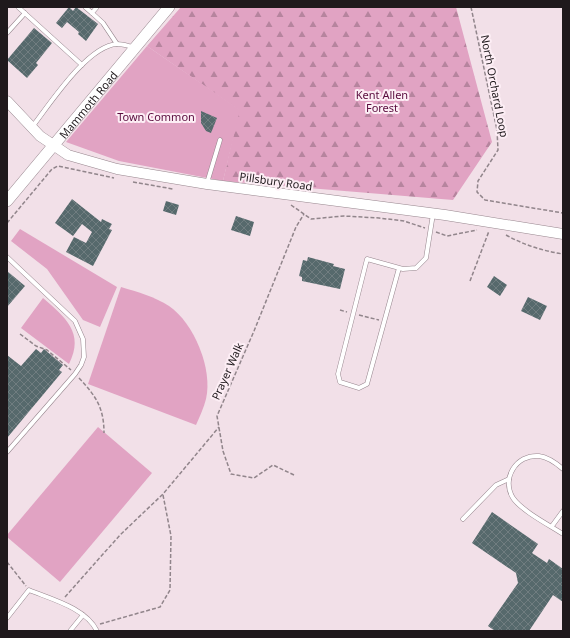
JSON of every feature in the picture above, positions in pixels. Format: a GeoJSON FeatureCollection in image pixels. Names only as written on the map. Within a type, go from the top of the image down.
{"type":"FeatureCollection","features":[{"type":"Feature","properties":{"kind":"main road","name":"Mammoth Road"},"geometry":{"type":"LineString","coordinates":[[7,201],[169,7]]}},
{"type":"Feature","properties":{"kind":"street","name":"Pillsbury Road"},"geometry":{"type":"LineString","coordinates":[[7,101],[31,128],[53,145],[68,155],[95,163],[207,184],[434,214],[489,229],[563,234]]}},
{"type":"Feature","properties":{"kind":"lane"},"geometry":{"type":"LineString","coordinates":[[18,7],[82,65]]}},
{"type":"Feature","properties":{"kind":"lane"},"geometry":{"type":"LineString","coordinates":[[85,7],[103,23],[117,44]]}},
{"type":"Feature","properties":{"kind":"lane"},"geometry":{"type":"LineString","coordinates":[[92,13],[97,7]]}},
{"type":"Feature","properties":{"kind":"lane"},"geometry":{"type":"LineString","coordinates":[[7,33],[25,14]]}},
{"type":"Feature","properties":{"kind":"lane"},"geometry":{"type":"LineString","coordinates":[[31,128],[90,57],[107,47],[117,44],[135,48]]}},
{"type":"Feature","properties":{"kind":"lane"},"geometry":{"type":"LineString","coordinates":[[207,184],[220,140]]}},
{"type":"Feature","properties":{"kind":"lane"},"geometry":{"type":"LineString","coordinates":[[400,268],[367,384],[359,388],[340,382],[338,374],[367,259],[400,268],[416,268],[426,258],[434,214]]}},
{"type":"Feature","properties":{"kind":"lane"},"geometry":{"type":"LineString","coordinates":[[7,257],[68,313],[80,329],[84,339],[84,356],[75,374],[7,452]]}},
{"type":"Feature","properties":{"kind":"lane"},"geometry":{"type":"LineString","coordinates":[[563,469],[543,457],[529,457],[517,464],[509,479],[510,492],[518,503],[563,534]]}},
{"type":"Feature","properties":{"kind":"lane"},"geometry":{"type":"LineString","coordinates":[[462,519],[496,485],[509,479]]}},
{"type":"Feature","properties":{"kind":"lane"},"geometry":{"type":"LineString","coordinates":[[552,526],[563,511]]}},
{"type":"Feature","properties":{"kind":"lane"},"geometry":{"type":"LineString","coordinates":[[7,618],[29,590],[60,603],[83,615],[97,631]]}},
{"type":"Feature","properties":{"kind":"lane"},"geometry":{"type":"LineString","coordinates":[[70,631],[83,615]]}},
{"type":"Feature","properties":{"kind":"path","name":"North Orchard Loop"},"geometry":{"type":"LineString","coordinates":[[471,7],[497,130],[498,150],[478,181],[477,192],[485,200],[563,213]]}},
{"type":"Feature","properties":{"kind":"path"},"geometry":{"type":"LineString","coordinates":[[7,223],[52,169],[58,166],[115,179]]}},
{"type":"Feature","properties":{"kind":"path"},"geometry":{"type":"LineString","coordinates":[[129,181],[180,189]]}},
{"type":"Feature","properties":{"kind":"path"},"geometry":{"type":"LineString","coordinates":[[290,204],[311,219],[344,216],[404,221],[447,236],[480,229]]}},
{"type":"Feature","properties":{"kind":"path","name":"Prayer Walk"},"geometry":{"type":"LineString","coordinates":[[294,475],[273,465],[254,478],[231,474],[224,451],[217,416],[254,331],[296,227],[304,214]]}},
{"type":"Feature","properties":{"kind":"path"},"geometry":{"type":"LineString","coordinates":[[470,281],[489,229]]}},
{"type":"Feature","properties":{"kind":"path"},"geometry":{"type":"LineString","coordinates":[[505,234],[520,243],[549,252],[563,254]]}},
{"type":"Feature","properties":{"kind":"path"},"geometry":{"type":"LineString","coordinates":[[340,310],[349,312]]}},
{"type":"Feature","properties":{"kind":"path"},"geometry":{"type":"LineString","coordinates":[[358,314],[385,321]]}},
{"type":"Feature","properties":{"kind":"path"},"geometry":{"type":"LineString","coordinates":[[20,334],[36,346],[47,350],[75,374],[100,407],[104,415],[104,433]]}},
{"type":"Feature","properties":{"kind":"path"},"geometry":{"type":"LineString","coordinates":[[60,603],[120,534],[163,494],[219,427]]}},
{"type":"Feature","properties":{"kind":"path"},"geometry":{"type":"LineString","coordinates":[[94,626],[160,607],[170,590],[171,536],[163,494]]}},
{"type":"Feature","properties":{"kind":"path"},"geometry":{"type":"LineString","coordinates":[[7,562],[29,590]]}},
{"type":"Feature","properties":{"kind":"green space","name":"Kent Allen Forest"},"geometry":{"type":"Polygon","coordinates":[[[181,7],[456,7],[492,142],[453,200],[223,181],[239,110],[147,46],[181,7]]]}},
{"type":"Feature","properties":{"kind":"green space","name":"Town Common"},"geometry":{"type":"Polygon","coordinates":[[[147,46],[240,110],[223,181],[119,161],[66,142],[147,46]]]}},
{"type":"Feature","properties":{"kind":"green space"},"geometry":{"type":"Polygon","coordinates":[[[20,229],[117,287],[100,327],[83,320],[47,269],[11,241],[20,229]]]}},
{"type":"Feature","properties":{"kind":"green space"},"geometry":{"type":"Polygon","coordinates":[[[121,287],[152,297],[169,306],[186,323],[194,335],[200,348],[207,374],[206,399],[196,425],[88,384],[121,287]]]}},
{"type":"Feature","properties":{"kind":"green space"},"geometry":{"type":"Polygon","coordinates":[[[43,298],[65,319],[74,335],[75,343],[69,364],[21,328],[43,298]]]}},
{"type":"Feature","properties":{"kind":"green space"},"geometry":{"type":"Polygon","coordinates":[[[98,427],[152,473],[60,582],[7,537],[7,535],[98,427]]]}},
{"type":"Feature","properties":{"kind":"building"},"geometry":{"type":"Polygon","coordinates":[[[69,7],[73,11],[76,7],[98,24],[86,41],[78,34],[79,32],[67,22],[62,28],[56,23],[69,7]]]}},
{"type":"Feature","properties":{"kind":"building"},"geometry":{"type":"Polygon","coordinates":[[[34,28],[52,43],[36,63],[38,65],[27,78],[7,60],[34,28]]]}},
{"type":"Feature","properties":{"kind":"building"},"geometry":{"type":"Polygon","coordinates":[[[201,111],[217,118],[211,133],[206,131],[201,123],[201,111]]]}},
{"type":"Feature","properties":{"kind":"building"},"geometry":{"type":"Polygon","coordinates":[[[72,199],[101,222],[102,219],[112,224],[109,229],[112,230],[93,266],[66,252],[74,237],[86,243],[92,232],[82,224],[73,236],[55,223],[72,199]]]}},
{"type":"Feature","properties":{"kind":"building"},"geometry":{"type":"Polygon","coordinates":[[[166,201],[179,205],[176,215],[163,211],[166,201]]]}},
{"type":"Feature","properties":{"kind":"building"},"geometry":{"type":"Polygon","coordinates":[[[236,216],[254,222],[250,236],[231,230],[236,216]]]}},
{"type":"Feature","properties":{"kind":"building"},"geometry":{"type":"Polygon","coordinates":[[[308,257],[334,264],[333,266],[345,269],[340,289],[302,281],[302,277],[299,276],[303,260],[307,261],[308,257]]]}},
{"type":"Feature","properties":{"kind":"building"},"geometry":{"type":"Polygon","coordinates":[[[7,271],[25,286],[7,307],[7,271]]]}},
{"type":"Feature","properties":{"kind":"building"},"geometry":{"type":"Polygon","coordinates":[[[494,276],[507,285],[500,296],[487,287],[494,276]]]}},
{"type":"Feature","properties":{"kind":"building"},"geometry":{"type":"Polygon","coordinates":[[[528,297],[547,306],[540,320],[521,311],[528,297]]]}},
{"type":"Feature","properties":{"kind":"building"},"geometry":{"type":"Polygon","coordinates":[[[36,349],[41,353],[44,349],[63,365],[59,370],[62,372],[7,438],[7,355],[21,366],[36,349]]]}},
{"type":"Feature","properties":{"kind":"building"},"geometry":{"type":"Polygon","coordinates":[[[492,512],[538,544],[532,553],[547,563],[549,559],[563,569],[563,602],[553,595],[529,631],[495,631],[488,626],[518,583],[516,573],[472,543],[492,512]]]}}]}
